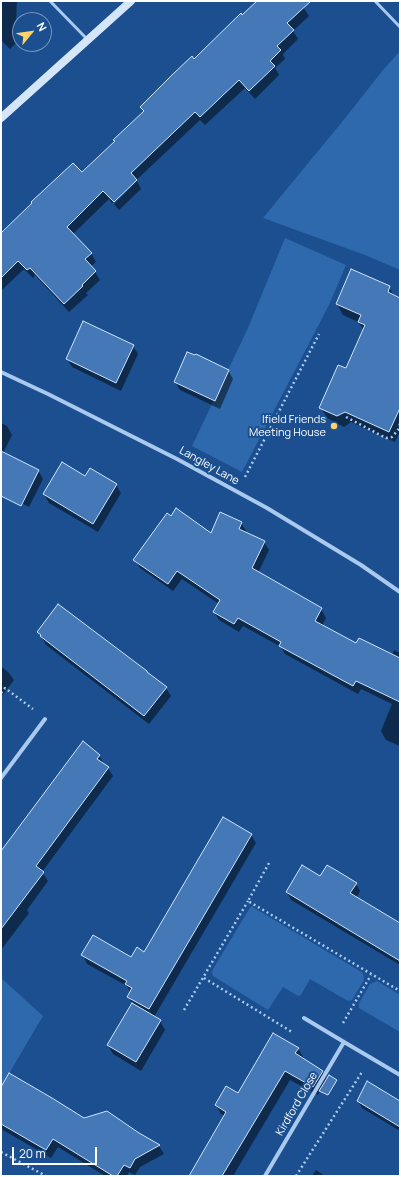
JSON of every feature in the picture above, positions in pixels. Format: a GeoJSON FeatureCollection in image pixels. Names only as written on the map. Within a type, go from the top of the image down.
{"type":"FeatureCollection","features":[{"type":"Feature","properties":{"kind":"street"},"geometry":{"type":"LineString","coordinates":[[1,118],[131,1]]}},
{"type":"Feature","properties":{"kind":"street","name":"Langley Lane"},"geometry":{"type":"LineString","coordinates":[[1,372],[178,459],[267,508],[361,565],[400,592]]}},
{"type":"Feature","properties":{"kind":"street"},"geometry":{"type":"LineString","coordinates":[[1,778],[46,719]]}},
{"type":"Feature","properties":{"kind":"street"},"geometry":{"type":"LineString","coordinates":[[304,1018],[400,1075]]}},
{"type":"Feature","properties":{"kind":"street","name":"Kirdford Close"},"geometry":{"type":"LineString","coordinates":[[266,1176],[344,1042]]}},
{"type":"Feature","properties":{"kind":"lane"},"geometry":{"type":"LineString","coordinates":[[50,1],[87,39]]}},
{"type":"Feature","properties":{"kind":"lane"},"geometry":{"type":"LineString","coordinates":[[375,1],[400,28]]}},
{"type":"Feature","properties":{"kind":"path"},"geometry":{"type":"LineString","coordinates":[[236,491],[248,471],[319,334]]}},
{"type":"Feature","properties":{"kind":"path"},"geometry":{"type":"LineString","coordinates":[[346,417],[386,438],[392,437],[398,430],[400,424]]}},
{"type":"Feature","properties":{"kind":"path"},"geometry":{"type":"LineString","coordinates":[[1,694],[5,688],[46,719]]}},
{"type":"Feature","properties":{"kind":"path"},"geometry":{"type":"LineString","coordinates":[[184,1010],[248,901],[268,863]]}},
{"type":"Feature","properties":{"kind":"path"},"geometry":{"type":"LineString","coordinates":[[248,901],[400,991]]}},
{"type":"Feature","properties":{"kind":"path"},"geometry":{"type":"LineString","coordinates":[[335,1036],[371,975]]}},
{"type":"Feature","properties":{"kind":"path"},"geometry":{"type":"LineString","coordinates":[[204,978],[294,1033],[304,1018]]}},
{"type":"Feature","properties":{"kind":"path"},"geometry":{"type":"LineString","coordinates":[[296,1176],[371,1058]]}},
{"type":"Feature","properties":{"kind":"path"},"geometry":{"type":"LineString","coordinates":[[1,1152],[46,1176]]}},
{"type":"Feature","properties":{"kind":"shaded area"},"geometry":{"type":"Polygon","coordinates":[[[400,51],[400,270],[365,255],[263,218],[400,51]]]}},
{"type":"Feature","properties":{"kind":"shaded area"},"geometry":{"type":"Polygon","coordinates":[[[285,238],[346,265],[329,305],[242,472],[192,446],[248,328],[285,238]]]}},
{"type":"Feature","properties":{"kind":"shaded area"},"geometry":{"type":"Polygon","coordinates":[[[251,906],[363,973],[364,980],[352,1000],[348,1001],[310,979],[301,995],[298,996],[283,987],[268,1010],[213,976],[213,969],[251,906]]]}},
{"type":"Feature","properties":{"kind":"shaded area"},"geometry":{"type":"Polygon","coordinates":[[[1,978],[43,1016],[1,1087],[1,978]]]}},
{"type":"Feature","properties":{"kind":"shaded area"},"geometry":{"type":"Polygon","coordinates":[[[377,981],[400,995],[400,1032],[359,1008],[359,1003],[370,984],[377,981]]]}},
{"type":"Feature","properties":{"kind":"building"},"geometry":{"type":"Polygon","coordinates":[[[257,1],[311,1],[287,23],[294,30],[277,46],[281,50],[270,61],[275,66],[249,91],[239,80],[200,117],[195,112],[131,173],[137,180],[114,202],[103,191],[67,227],[92,253],[85,259],[96,271],[82,285],[83,286],[64,304],[30,268],[27,270],[18,261],[1,278],[1,233],[32,203],[31,202],[73,163],[82,172],[144,111],[140,107],[172,75],[192,56],[194,59],[241,13],[242,15],[257,1]]]}},
{"type":"Feature","properties":{"kind":"building"},"geometry":{"type":"Polygon","coordinates":[[[351,269],[390,286],[388,292],[400,298],[400,408],[389,432],[345,412],[337,416],[319,408],[338,365],[346,368],[365,325],[358,322],[361,315],[336,304],[351,269]]]}},
{"type":"Feature","properties":{"kind":"building"},"geometry":{"type":"Polygon","coordinates":[[[83,321],[134,345],[116,383],[66,359],[83,321]]]}},
{"type":"Feature","properties":{"kind":"building"},"geometry":{"type":"Polygon","coordinates":[[[187,352],[196,354],[229,370],[215,401],[174,382],[187,352]]]}},
{"type":"Feature","properties":{"kind":"building"},"geometry":{"type":"Polygon","coordinates":[[[1,451],[39,470],[21,506],[1,496],[1,451]]]}},
{"type":"Feature","properties":{"kind":"building"},"geometry":{"type":"Polygon","coordinates":[[[62,462],[85,476],[90,468],[117,484],[93,524],[43,494],[62,462]]]}},
{"type":"Feature","properties":{"kind":"building"},"geometry":{"type":"Polygon","coordinates":[[[176,508],[211,533],[220,512],[242,522],[239,529],[265,541],[252,568],[322,608],[315,621],[356,643],[359,638],[400,658],[400,702],[356,681],[353,686],[279,646],[281,642],[238,618],[234,624],[213,612],[220,600],[177,571],[168,584],[133,560],[167,513],[171,516],[176,508]]]}},
{"type":"Feature","properties":{"kind":"building"},"geometry":{"type":"Polygon","coordinates":[[[58,604],[167,687],[144,716],[40,636],[41,635],[37,632],[58,604]]]}},
{"type":"Feature","properties":{"kind":"building"},"geometry":{"type":"Polygon","coordinates":[[[83,741],[100,755],[97,759],[109,767],[36,866],[44,872],[1,929],[1,851],[83,741]]]}},
{"type":"Feature","properties":{"kind":"building"},"geometry":{"type":"Polygon","coordinates":[[[223,817],[252,834],[149,1009],[127,997],[132,988],[125,984],[127,981],[81,955],[93,935],[131,957],[137,947],[144,952],[223,817]]]}},
{"type":"Feature","properties":{"kind":"building"},"geometry":{"type":"Polygon","coordinates":[[[302,865],[320,876],[327,865],[339,872],[357,883],[350,893],[400,923],[400,961],[286,892],[302,865]]]}},
{"type":"Feature","properties":{"kind":"building"},"geometry":{"type":"Polygon","coordinates":[[[132,1003],[161,1020],[136,1062],[107,1045],[132,1003]]]}},
{"type":"Feature","properties":{"kind":"building"},"geometry":{"type":"Polygon","coordinates":[[[273,1033],[299,1048],[295,1053],[323,1071],[313,1087],[285,1071],[222,1176],[189,1176],[226,1112],[215,1105],[226,1086],[238,1093],[273,1033]]]}},
{"type":"Feature","properties":{"kind":"building"},"geometry":{"type":"Polygon","coordinates":[[[9,1073],[84,1118],[107,1111],[139,1133],[160,1145],[135,1159],[130,1168],[124,1165],[117,1176],[113,1176],[53,1139],[46,1150],[1,1124],[1,1087],[9,1073]]]}},
{"type":"Feature","properties":{"kind":"building"},"geometry":{"type":"Polygon","coordinates":[[[329,1075],[337,1080],[328,1095],[319,1091],[329,1075]]]}},
{"type":"Feature","properties":{"kind":"building"},"geometry":{"type":"Polygon","coordinates":[[[367,1081],[400,1101],[400,1127],[357,1101],[367,1081]]]}},
{"type":"Feature","properties":{"kind":"place","name":"Ifield Friends Meeting House"},"geometry":{"type":"Point","coordinates":[334,426]}}]}
